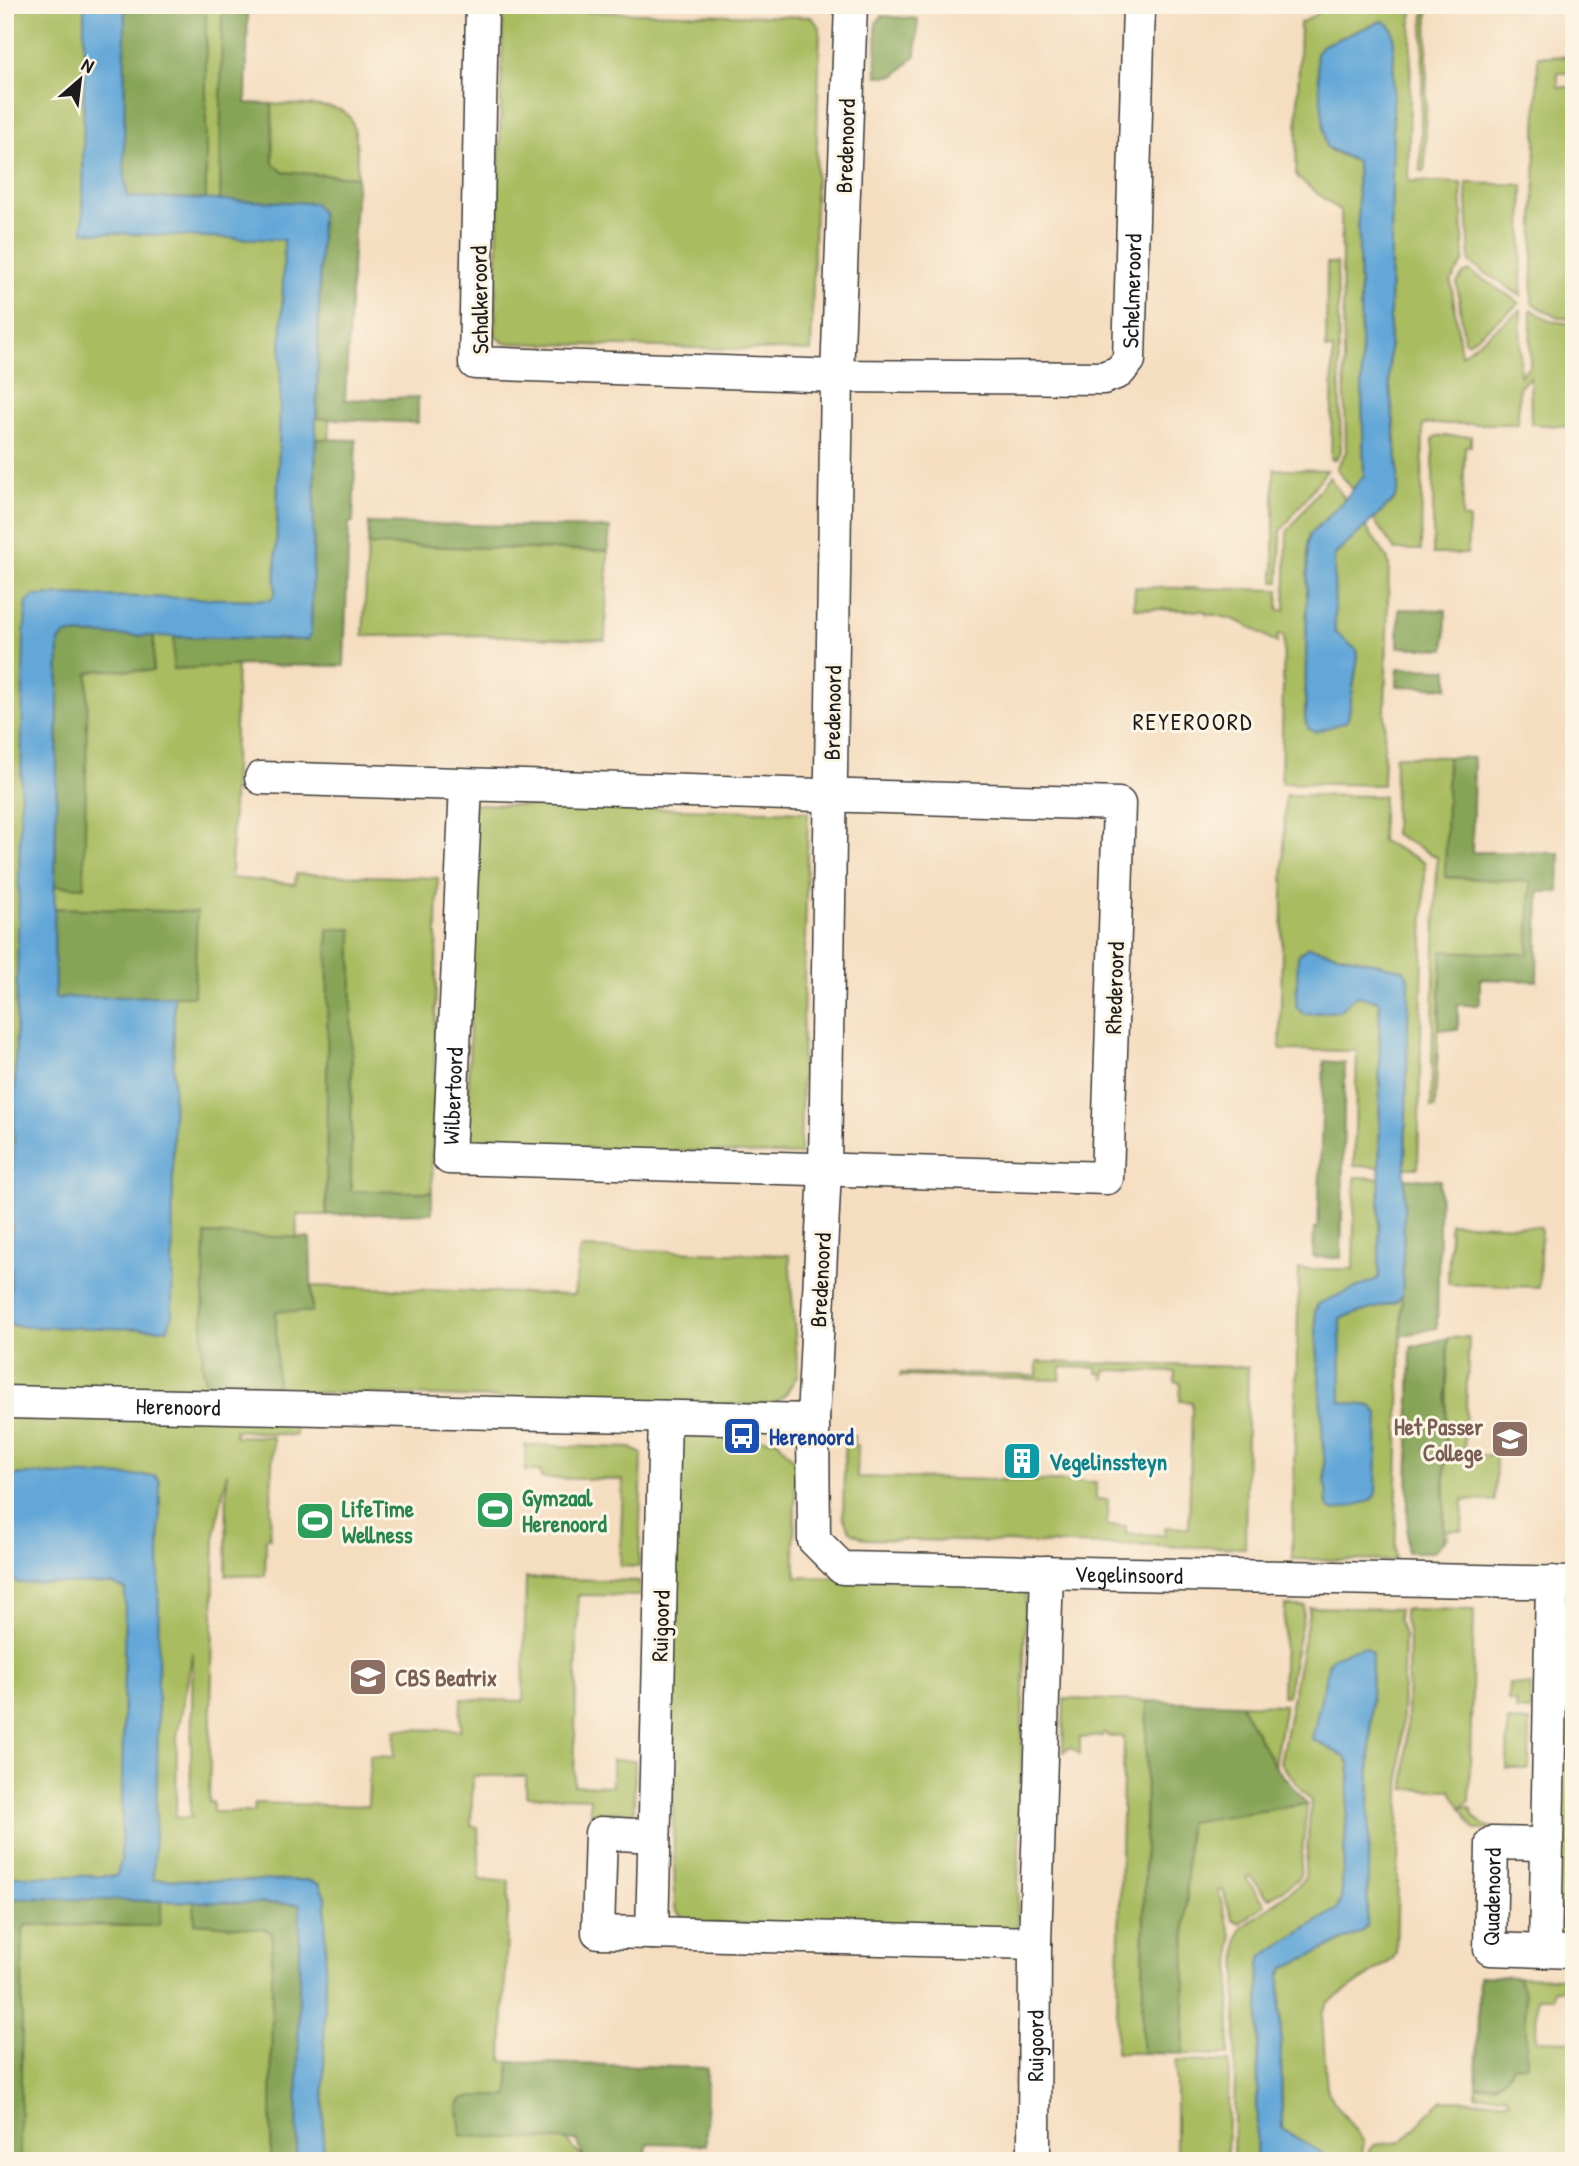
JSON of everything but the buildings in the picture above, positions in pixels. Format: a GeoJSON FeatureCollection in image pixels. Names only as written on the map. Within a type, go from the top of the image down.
{"type":"FeatureCollection","features":[{"type":"Feature","properties":{"kind":"street","name":"Schalkeroord"},"geometry":{"type":"LineString","coordinates":[[482,5],[475,363],[837,376]]}},
{"type":"Feature","properties":{"kind":"street","name":"Bredenoord"},"geometry":{"type":"LineString","coordinates":[[813,1420],[825,1169],[837,376],[851,5]]}},
{"type":"Feature","properties":{"kind":"street","name":"Schelmeroord"},"geometry":{"type":"LineString","coordinates":[[837,376],[1103,378],[1119,373],[1129,360],[1139,5]]}},
{"type":"Feature","properties":{"kind":"street"},"geometry":{"type":"LineString","coordinates":[[261,778],[831,795]]}},
{"type":"Feature","properties":{"kind":"street","name":"Wilbertoord"},"geometry":{"type":"LineString","coordinates":[[467,785],[449,1158],[825,1169]]}},
{"type":"Feature","properties":{"kind":"street","name":"Rhederoord"},"geometry":{"type":"LineString","coordinates":[[825,1169],[1107,1178],[1119,804],[831,795]]}},
{"type":"Feature","properties":{"kind":"street","name":"Herenoord"},"geometry":{"type":"LineString","coordinates":[[5,1402],[813,1420]]}},
{"type":"Feature","properties":{"kind":"street","name":"Ruigoord"},"geometry":{"type":"LineString","coordinates":[[652,1933],[665,1417]]}},
{"type":"Feature","properties":{"kind":"street","name":"Vegelinsoord"},"geometry":{"type":"LineString","coordinates":[[813,1420],[814,1540],[842,1568],[1563,1583]]}},
{"type":"Feature","properties":{"kind":"street","name":"Ruigoord"},"geometry":{"type":"LineString","coordinates":[[1034,2149],[1035,1943],[1047,1572]]}},
{"type":"Feature","properties":{"kind":"street","name":"Quadenoord"},"geometry":{"type":"LineString","coordinates":[[1546,1844],[1492,1843],[1490,1949],[1560,1951],[1546,1844],[1563,1583]]}},
{"type":"Feature","properties":{"kind":"street"},"geometry":{"type":"LineString","coordinates":[[654,1836],[601,1833],[598,1932],[1035,1943]]}},
{"type":"Feature","properties":{"kind":"green space"},"geometry":{"type":"Polygon","coordinates":[[[5,5],[244,5],[245,125],[272,127],[272,104],[322,106],[341,110],[347,114],[354,126],[357,177],[330,176],[329,661],[237,659],[231,878],[295,884],[296,874],[438,878],[432,1192],[351,1192],[352,1058],[326,1183],[326,1215],[297,1215],[296,1311],[312,1311],[312,1286],[574,1295],[580,1248],[789,1255],[798,1374],[785,1395],[775,1403],[739,1405],[296,1392],[295,1436],[235,1430],[235,1436],[273,1437],[270,1538],[266,1538],[265,1576],[226,1575],[227,1472],[215,1534],[209,1802],[213,1802],[213,1812],[254,1812],[255,1803],[368,1806],[370,1756],[394,1757],[395,1729],[460,1730],[461,1699],[523,1701],[526,1578],[639,1581],[639,1596],[578,1595],[574,1785],[612,1786],[612,1760],[635,1760],[634,1810],[628,1814],[590,1813],[590,1798],[526,1796],[526,1776],[473,1776],[471,1826],[478,1827],[480,1880],[509,1881],[502,2061],[509,2062],[509,2083],[586,2161],[5,2161],[5,5]],[[193,1652],[177,1736],[176,1818],[192,1817],[193,1652]]]}},
{"type":"Feature","properties":{"kind":"green space"},"geometry":{"type":"Polygon","coordinates":[[[125,5],[206,5],[206,199],[127,197],[124,168],[125,5]]]}},
{"type":"Feature","properties":{"kind":"green space"},"geometry":{"type":"Polygon","coordinates":[[[222,5],[248,5],[246,103],[272,104],[273,163],[283,172],[357,177],[345,400],[418,397],[418,423],[317,418],[321,213],[220,200],[222,5]]]}},
{"type":"Feature","properties":{"kind":"green space"},"geometry":{"type":"Polygon","coordinates":[[[1327,5],[1412,5],[1408,181],[1461,183],[1464,261],[1451,281],[1461,355],[1521,310],[1520,376],[1530,365],[1531,309],[1550,321],[1574,324],[1574,427],[1531,424],[1530,377],[1519,387],[1518,424],[1423,424],[1421,550],[1395,550],[1373,519],[1394,500],[1398,490],[1389,378],[1394,40],[1393,30],[1382,21],[1321,46],[1316,54],[1329,150],[1357,162],[1364,476],[1353,490],[1336,468],[1346,452],[1341,214],[1296,174],[1300,23],[1327,5]]]}},
{"type":"Feature","properties":{"kind":"green space"},"geometry":{"type":"Polygon","coordinates":[[[1424,5],[1428,5],[1425,171],[1420,171],[1424,5]]]}},
{"type":"Feature","properties":{"kind":"green space"},"geometry":{"type":"Polygon","coordinates":[[[509,10],[811,17],[820,27],[811,351],[504,343],[495,335],[503,16],[509,10]]]}},
{"type":"Feature","properties":{"kind":"green space"},"geometry":{"type":"Polygon","coordinates":[[[882,16],[918,19],[916,55],[895,76],[877,76],[876,23],[882,16]]]}},
{"type":"Feature","properties":{"kind":"green space"},"geometry":{"type":"Polygon","coordinates":[[[1538,56],[1574,57],[1574,73],[1558,73],[1558,87],[1574,87],[1574,319],[1556,316],[1532,303],[1538,56]]]}},
{"type":"Feature","properties":{"kind":"green space"},"geometry":{"type":"Polygon","coordinates":[[[1466,183],[1523,185],[1521,296],[1470,263],[1466,183]]]}},
{"type":"Feature","properties":{"kind":"green space"},"geometry":{"type":"Polygon","coordinates":[[[1327,263],[1337,263],[1341,451],[1331,460],[1333,349],[1326,349],[1327,263]]]}},
{"type":"Feature","properties":{"kind":"green space"},"geometry":{"type":"Polygon","coordinates":[[[1470,271],[1520,303],[1468,343],[1464,340],[1457,283],[1463,274],[1470,271]]]}},
{"type":"Feature","properties":{"kind":"green space"},"geometry":{"type":"Polygon","coordinates":[[[1436,436],[1471,436],[1471,446],[1465,446],[1462,518],[1469,519],[1467,554],[1433,554],[1433,439],[1436,436]]]}},
{"type":"Feature","properties":{"kind":"green space"},"geometry":{"type":"Polygon","coordinates":[[[316,439],[356,440],[353,522],[349,523],[344,666],[249,665],[173,669],[174,637],[307,640],[311,634],[316,439]]]}},
{"type":"Feature","properties":{"kind":"green space"},"geometry":{"type":"Polygon","coordinates":[[[1274,469],[1327,470],[1281,531],[1279,582],[1274,582],[1274,469]]]}},
{"type":"Feature","properties":{"kind":"green space"},"geometry":{"type":"Polygon","coordinates":[[[1329,477],[1345,499],[1310,534],[1308,542],[1305,719],[1348,719],[1358,653],[1335,633],[1333,560],[1336,553],[1365,526],[1387,557],[1389,565],[1383,785],[1281,783],[1284,636],[1278,635],[1277,643],[1243,624],[1206,614],[1205,611],[1134,608],[1135,587],[1279,590],[1278,610],[1285,610],[1287,532],[1329,477]]]}},
{"type":"Feature","properties":{"kind":"green space"},"geometry":{"type":"Polygon","coordinates":[[[369,523],[610,528],[608,551],[368,545],[369,523]]]}},
{"type":"Feature","properties":{"kind":"green space"},"geometry":{"type":"Polygon","coordinates":[[[368,545],[608,551],[605,640],[473,635],[363,636],[368,545]]]}},
{"type":"Feature","properties":{"kind":"green space"},"geometry":{"type":"Polygon","coordinates":[[[1399,609],[1446,610],[1445,649],[1398,647],[1399,609]]]}},
{"type":"Feature","properties":{"kind":"green space"},"geometry":{"type":"Polygon","coordinates":[[[66,634],[154,636],[153,671],[101,670],[88,673],[84,887],[55,886],[59,641],[66,634]]]}},
{"type":"Feature","properties":{"kind":"green space"},"geometry":{"type":"Polygon","coordinates":[[[1398,668],[1448,669],[1448,688],[1397,686],[1398,668]]]}},
{"type":"Feature","properties":{"kind":"green space"},"geometry":{"type":"Polygon","coordinates":[[[1395,756],[1448,757],[1446,877],[1531,881],[1529,955],[1442,951],[1435,1108],[1431,1108],[1437,857],[1394,834],[1395,756]]]}},
{"type":"Feature","properties":{"kind":"green space"},"geometry":{"type":"Polygon","coordinates":[[[1448,757],[1474,758],[1472,852],[1560,853],[1559,892],[1539,892],[1537,981],[1480,979],[1480,1003],[1458,1005],[1458,1030],[1439,1029],[1442,951],[1528,954],[1531,882],[1445,877],[1448,757]]]}},
{"type":"Feature","properties":{"kind":"green space"},"geometry":{"type":"Polygon","coordinates":[[[1285,795],[1383,796],[1381,841],[1425,862],[1418,1168],[1405,1168],[1409,980],[1404,970],[1309,947],[1353,998],[1369,997],[1379,1002],[1380,1167],[1354,1166],[1357,1051],[1280,1048],[1285,795]]]}},
{"type":"Feature","properties":{"kind":"green space"},"geometry":{"type":"Polygon","coordinates":[[[473,804],[808,812],[800,1155],[471,1144],[468,1140],[473,804]]]}},
{"type":"Feature","properties":{"kind":"green space"},"geometry":{"type":"Polygon","coordinates":[[[54,908],[197,912],[194,996],[55,998],[54,908]]]}},
{"type":"Feature","properties":{"kind":"green space"},"geometry":{"type":"Polygon","coordinates":[[[328,929],[352,929],[351,1191],[432,1192],[432,1213],[326,1215],[328,929]]]}},
{"type":"Feature","properties":{"kind":"green space"},"geometry":{"type":"Polygon","coordinates":[[[1324,1061],[1345,1063],[1341,1258],[1313,1257],[1314,1228],[1318,1228],[1324,1061]]]}},
{"type":"Feature","properties":{"kind":"green space"},"geometry":{"type":"Polygon","coordinates":[[[1355,1177],[1380,1178],[1379,1274],[1376,1281],[1318,1304],[1315,1311],[1327,1504],[1328,1507],[1371,1501],[1376,1496],[1371,1406],[1341,1403],[1340,1318],[1396,1302],[1402,1296],[1395,1561],[1292,1559],[1299,1269],[1353,1269],[1355,1177]]]}},
{"type":"Feature","properties":{"kind":"green space"},"geometry":{"type":"Polygon","coordinates":[[[1405,1178],[1440,1180],[1437,1328],[1401,1336],[1405,1178]]]}},
{"type":"Feature","properties":{"kind":"green space"},"geometry":{"type":"Polygon","coordinates":[[[1450,1223],[1541,1227],[1539,1287],[1448,1284],[1450,1223]]]}},
{"type":"Feature","properties":{"kind":"green space"},"geometry":{"type":"Polygon","coordinates":[[[205,1234],[310,1238],[312,1312],[276,1311],[277,1391],[206,1389],[202,1363],[205,1234]]]}},
{"type":"Feature","properties":{"kind":"green space"},"geometry":{"type":"Polygon","coordinates":[[[1469,1337],[1464,1455],[1496,1456],[1495,1501],[1463,1500],[1462,1530],[1448,1530],[1448,1537],[1444,1541],[1448,1338],[1469,1337]]]}},
{"type":"Feature","properties":{"kind":"green space"},"geometry":{"type":"Polygon","coordinates":[[[1448,1338],[1443,1541],[1433,1552],[1407,1552],[1411,1347],[1448,1338]]]}},
{"type":"Feature","properties":{"kind":"green space"},"geometry":{"type":"Polygon","coordinates":[[[1037,1362],[1248,1367],[1245,1548],[865,1539],[850,1531],[843,1517],[845,1435],[854,1435],[854,1445],[858,1445],[857,1477],[1096,1482],[1096,1499],[1108,1500],[1107,1526],[1126,1526],[1126,1534],[1165,1535],[1165,1527],[1189,1528],[1192,1402],[1180,1401],[1181,1383],[1175,1382],[1175,1372],[1106,1370],[1104,1381],[1104,1374],[1097,1373],[1097,1368],[1061,1367],[1060,1380],[900,1376],[901,1373],[1037,1376],[1037,1362]]]}},
{"type":"Feature","properties":{"kind":"green space"},"geometry":{"type":"Polygon","coordinates":[[[681,1435],[777,1440],[796,1462],[796,1577],[1026,1581],[1017,1929],[687,1923],[675,1909],[671,1694],[676,1464],[681,1435]]]}},
{"type":"Feature","properties":{"kind":"green space"},"geometry":{"type":"Polygon","coordinates":[[[525,1445],[631,1448],[642,1454],[639,1567],[620,1566],[623,1480],[541,1478],[540,1471],[525,1471],[525,1445]]]}},
{"type":"Feature","properties":{"kind":"green space"},"geometry":{"type":"Polygon","coordinates":[[[1562,1591],[1574,1591],[1574,1938],[1556,1938],[1562,1591]]]}},
{"type":"Feature","properties":{"kind":"green space"},"geometry":{"type":"Polygon","coordinates":[[[1285,1606],[1305,1606],[1287,1696],[1282,1696],[1285,1606]]]}},
{"type":"Feature","properties":{"kind":"green space"},"geometry":{"type":"Polygon","coordinates":[[[1310,1607],[1399,1609],[1398,1619],[1404,1635],[1396,1953],[1392,1960],[1329,2002],[1322,2015],[1327,2092],[1364,2142],[1361,2161],[1326,2161],[1325,2155],[1282,2129],[1280,1976],[1284,1968],[1362,1932],[1367,1925],[1372,1653],[1366,1647],[1345,1757],[1350,1765],[1341,1901],[1337,1909],[1263,1956],[1260,1962],[1256,2161],[1233,2161],[1238,1936],[1242,1928],[1301,1883],[1305,1876],[1311,1801],[1280,1763],[1310,1607]]]}},
{"type":"Feature","properties":{"kind":"green space"},"geometry":{"type":"Polygon","coordinates":[[[1404,1609],[1474,1610],[1469,1802],[1462,1807],[1470,1808],[1479,1821],[1493,1830],[1475,1830],[1450,1790],[1405,1789],[1409,1634],[1404,1620],[1404,1609]]]}},
{"type":"Feature","properties":{"kind":"green space"},"geometry":{"type":"Polygon","coordinates":[[[1509,1684],[1531,1685],[1530,1711],[1516,1710],[1516,1702],[1508,1701],[1509,1684]]]}},
{"type":"Feature","properties":{"kind":"green space"},"geometry":{"type":"Polygon","coordinates":[[[1064,1699],[1147,1701],[1142,2053],[1116,2053],[1124,1737],[1107,1736],[1103,1733],[1102,1736],[1080,1738],[1080,1754],[1070,1747],[1063,1752],[1064,1699]]]}},
{"type":"Feature","properties":{"kind":"green space"},"geometry":{"type":"Polygon","coordinates":[[[1147,1701],[1240,1704],[1274,1765],[1307,1804],[1188,1822],[1183,2054],[1142,2053],[1147,1701]]]}},
{"type":"Feature","properties":{"kind":"green space"},"geometry":{"type":"Polygon","coordinates":[[[1240,1704],[1285,1705],[1274,1765],[1240,1704]]]}},
{"type":"Feature","properties":{"kind":"green space"},"geometry":{"type":"Polygon","coordinates":[[[1508,1721],[1530,1722],[1529,1769],[1507,1769],[1508,1721]]]}},
{"type":"Feature","properties":{"kind":"green space"},"geometry":{"type":"Polygon","coordinates":[[[1307,1804],[1298,1879],[1271,1898],[1267,1897],[1250,1876],[1246,1879],[1265,1904],[1240,1923],[1232,1919],[1223,1890],[1218,1891],[1232,1938],[1229,2055],[1183,2054],[1188,1822],[1307,1804]]]}},
{"type":"Feature","properties":{"kind":"green space"},"geometry":{"type":"Polygon","coordinates":[[[25,1898],[162,1901],[159,1926],[26,1925],[23,1930],[20,2161],[5,2161],[5,1900],[25,1898]]]}},
{"type":"Feature","properties":{"kind":"green space"},"geometry":{"type":"Polygon","coordinates":[[[194,1901],[300,1904],[297,2161],[271,2161],[272,1933],[264,1929],[195,1923],[194,1901]]]}},
{"type":"Feature","properties":{"kind":"green space"},"geometry":{"type":"Polygon","coordinates":[[[1479,1976],[1517,1977],[1525,1993],[1527,2065],[1513,2066],[1507,2076],[1498,2082],[1476,2086],[1479,1976]]]}},
{"type":"Feature","properties":{"kind":"green space"},"geometry":{"type":"Polygon","coordinates":[[[1517,1977],[1564,1978],[1563,1989],[1554,1989],[1553,1998],[1537,1998],[1536,2040],[1574,2041],[1574,2161],[1367,2161],[1369,2150],[1374,2145],[1401,2142],[1442,2100],[1510,2101],[1506,2095],[1476,2095],[1476,2086],[1495,2085],[1511,2071],[1525,1993],[1517,1977]]]}},
{"type":"Feature","properties":{"kind":"green space"},"geometry":{"type":"Polygon","coordinates":[[[1176,2061],[1229,2062],[1227,2161],[1176,2161],[1176,2061]]]}},
{"type":"Feature","properties":{"kind":"green space"},"geometry":{"type":"Polygon","coordinates":[[[509,2062],[707,2068],[706,2145],[648,2143],[644,2161],[584,2161],[578,2141],[461,2136],[458,2107],[462,2099],[472,2096],[509,2096],[509,2062]]]}},
{"type":"Feature","properties":{"kind":"water"},"geometry":{"type":"Polygon","coordinates":[[[84,5],[125,5],[124,168],[127,197],[314,203],[321,213],[311,634],[307,640],[66,634],[59,641],[55,998],[174,996],[172,1315],[168,1329],[10,1325],[24,634],[27,602],[33,596],[55,595],[270,600],[275,594],[284,240],[83,232],[84,5]]]}},
{"type":"Feature","properties":{"kind":"water"},"geometry":{"type":"Polygon","coordinates":[[[1382,21],[1391,28],[1394,40],[1389,378],[1398,490],[1394,500],[1334,556],[1335,632],[1357,650],[1358,657],[1348,719],[1315,732],[1309,729],[1305,719],[1308,542],[1310,534],[1341,504],[1364,475],[1357,162],[1326,147],[1316,54],[1321,46],[1382,21]]]}},
{"type":"Feature","properties":{"kind":"water"},"geometry":{"type":"Polygon","coordinates":[[[1308,947],[1404,970],[1409,980],[1402,1295],[1396,1302],[1340,1318],[1341,1402],[1371,1406],[1378,1413],[1376,1493],[1371,1501],[1334,1511],[1327,1504],[1315,1311],[1318,1304],[1379,1278],[1380,1006],[1377,1000],[1356,996],[1339,1011],[1304,1014],[1296,1007],[1298,955],[1308,947]]]}},
{"type":"Feature","properties":{"kind":"water"},"geometry":{"type":"Polygon","coordinates":[[[19,1474],[155,1476],[160,1482],[157,1788],[153,1879],[307,1880],[319,1884],[326,1898],[323,2161],[297,2161],[300,1904],[25,1898],[5,1900],[5,1876],[116,1876],[121,1862],[125,1589],[111,1584],[18,1583],[7,1575],[7,1478],[19,1474]]]}},
{"type":"Feature","properties":{"kind":"water"},"geometry":{"type":"Polygon","coordinates":[[[1362,1647],[1372,1653],[1367,1925],[1362,1932],[1284,1968],[1280,1974],[1282,2129],[1325,2155],[1326,2161],[1256,2161],[1260,1962],[1263,1956],[1337,1909],[1341,1901],[1350,1765],[1345,1757],[1312,1739],[1329,1661],[1335,1656],[1362,1647]]]}},
{"type":"Feature","properties":{"kind":"place","name":"Herenoord"},"geometry":{"type":"Point","coordinates":[742,1436]}},
{"type":"Feature","properties":{"kind":"place","name":"Het Passer College"},"geometry":{"type":"Point","coordinates":[1510,1439]}},
{"type":"Feature","properties":{"kind":"place","name":"Vegelinssteyn"},"geometry":{"type":"Point","coordinates":[1022,1461]}},
{"type":"Feature","properties":{"kind":"place","name":"Gymzaal Herenoord"},"geometry":{"type":"Point","coordinates":[495,1510]}},
{"type":"Feature","properties":{"kind":"place","name":"LifeTime Wellness"},"geometry":{"type":"Point","coordinates":[315,1521]}},
{"type":"Feature","properties":{"kind":"place","name":"CBS Beatrix"},"geometry":{"type":"Point","coordinates":[368,1677]}},
{"type":"Feature","properties":{"kind":"district","name":"REYEROORD"},"geometry":{"type":"Point","coordinates":[1193,721]}}]}
